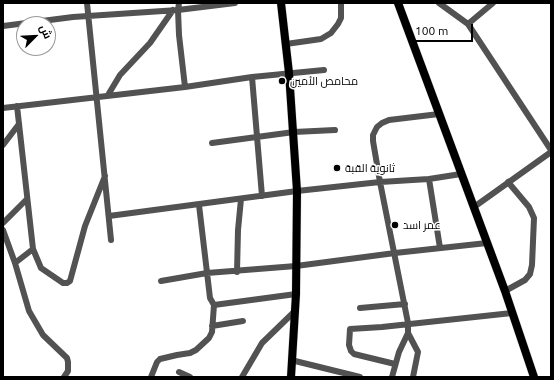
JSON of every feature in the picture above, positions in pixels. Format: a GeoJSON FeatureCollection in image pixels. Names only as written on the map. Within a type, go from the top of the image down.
{"type":"FeatureCollection","features":[{"type":"Feature","properties":{"kind":"main road"},"geometry":{"type":"LineString","coordinates":[[281,3],[289,73],[297,191],[296,294],[291,377]]}},
{"type":"Feature","properties":{"kind":"main road"},"geometry":{"type":"LineString","coordinates":[[398,3],[505,291],[534,377]]}},
{"type":"Feature","properties":{"kind":"street"},"geometry":{"type":"LineString","coordinates":[[87,3],[111,240]]}},
{"type":"Feature","properties":{"kind":"street"},"geometry":{"type":"LineString","coordinates":[[3,26],[72,17],[89,17],[235,3]]}},
{"type":"Feature","properties":{"kind":"street"},"geometry":{"type":"LineString","coordinates":[[286,44],[321,39],[331,33],[341,18],[341,3]]}},
{"type":"Feature","properties":{"kind":"street"},"geometry":{"type":"LineString","coordinates":[[439,3],[468,24],[551,151],[474,208]]}},
{"type":"Feature","properties":{"kind":"street"},"geometry":{"type":"LineString","coordinates":[[468,24],[493,3]]}},
{"type":"Feature","properties":{"kind":"street"},"geometry":{"type":"LineString","coordinates":[[177,8],[185,87]]}},
{"type":"Feature","properties":{"kind":"street"},"geometry":{"type":"LineString","coordinates":[[108,96],[120,75],[150,43],[177,8]]}},
{"type":"Feature","properties":{"kind":"street"},"geometry":{"type":"LineString","coordinates":[[3,108],[185,87],[252,76],[324,70]]}},
{"type":"Feature","properties":{"kind":"street"},"geometry":{"type":"LineString","coordinates":[[252,76],[262,196]]}},
{"type":"Feature","properties":{"kind":"street"},"geometry":{"type":"LineString","coordinates":[[17,106],[33,249],[41,268],[63,283],[70,281],[85,226],[105,176]]}},
{"type":"Feature","properties":{"kind":"street"},"geometry":{"type":"LineString","coordinates":[[392,377],[399,352],[408,333],[408,324],[380,182],[373,134],[377,127],[389,120],[439,114]]}},
{"type":"Feature","properties":{"kind":"street"},"geometry":{"type":"LineString","coordinates":[[3,144],[19,124]]}},
{"type":"Feature","properties":{"kind":"street"},"geometry":{"type":"LineString","coordinates":[[212,143],[294,132],[336,130]]}},
{"type":"Feature","properties":{"kind":"street"},"geometry":{"type":"LineString","coordinates":[[109,216],[297,191],[380,182],[429,179],[461,174]]}},
{"type":"Feature","properties":{"kind":"street"},"geometry":{"type":"LineString","coordinates":[[429,179],[440,248]]}},
{"type":"Feature","properties":{"kind":"street"},"geometry":{"type":"LineString","coordinates":[[505,291],[525,280],[530,274],[532,265],[534,218],[529,207],[508,182]]}},
{"type":"Feature","properties":{"kind":"street"},"geometry":{"type":"LineString","coordinates":[[3,223],[27,199]]}},
{"type":"Feature","properties":{"kind":"street"},"geometry":{"type":"LineString","coordinates":[[237,272],[238,224],[241,199]]}},
{"type":"Feature","properties":{"kind":"street"},"geometry":{"type":"LineString","coordinates":[[151,377],[157,362],[160,359],[190,353],[196,350],[209,338],[212,332],[214,305],[210,298],[199,205]]}},
{"type":"Feature","properties":{"kind":"street"},"geometry":{"type":"LineString","coordinates":[[3,230],[15,263],[29,311],[43,334],[68,362],[68,371],[64,377]]}},
{"type":"Feature","properties":{"kind":"street"},"geometry":{"type":"LineString","coordinates":[[161,281],[207,273],[237,272],[296,266],[487,243]]}},
{"type":"Feature","properties":{"kind":"street"},"geometry":{"type":"LineString","coordinates":[[15,263],[33,249]]}},
{"type":"Feature","properties":{"kind":"street"},"geometry":{"type":"LineString","coordinates":[[214,305],[296,294]]}},
{"type":"Feature","properties":{"kind":"street"},"geometry":{"type":"LineString","coordinates":[[360,308],[405,304]]}},
{"type":"Feature","properties":{"kind":"street"},"geometry":{"type":"LineString","coordinates":[[242,377],[262,343],[294,311]]}},
{"type":"Feature","properties":{"kind":"street"},"geometry":{"type":"LineString","coordinates":[[395,364],[354,354],[349,345],[350,329],[512,313]]}},
{"type":"Feature","properties":{"kind":"street"},"geometry":{"type":"LineString","coordinates":[[212,326],[243,321]]}},
{"type":"Feature","properties":{"kind":"street"},"geometry":{"type":"LineString","coordinates":[[408,333],[418,352],[413,377]]}},
{"type":"Feature","properties":{"kind":"street"},"geometry":{"type":"LineString","coordinates":[[291,360],[360,377]]}},
{"type":"Feature","properties":{"kind":"street"},"geometry":{"type":"LineString","coordinates":[[179,372],[190,377]]}},
{"type":"Feature","properties":{"kind":"place","name":"محامص الأمين"},"geometry":{"type":"Point","coordinates":[282,81]}},
{"type":"Feature","properties":{"kind":"place","name":"ثانوية القبة"},"geometry":{"type":"Point","coordinates":[337,168]}},
{"type":"Feature","properties":{"kind":"place","name":"عمر اسد"},"geometry":{"type":"Point","coordinates":[395,225]}}]}
